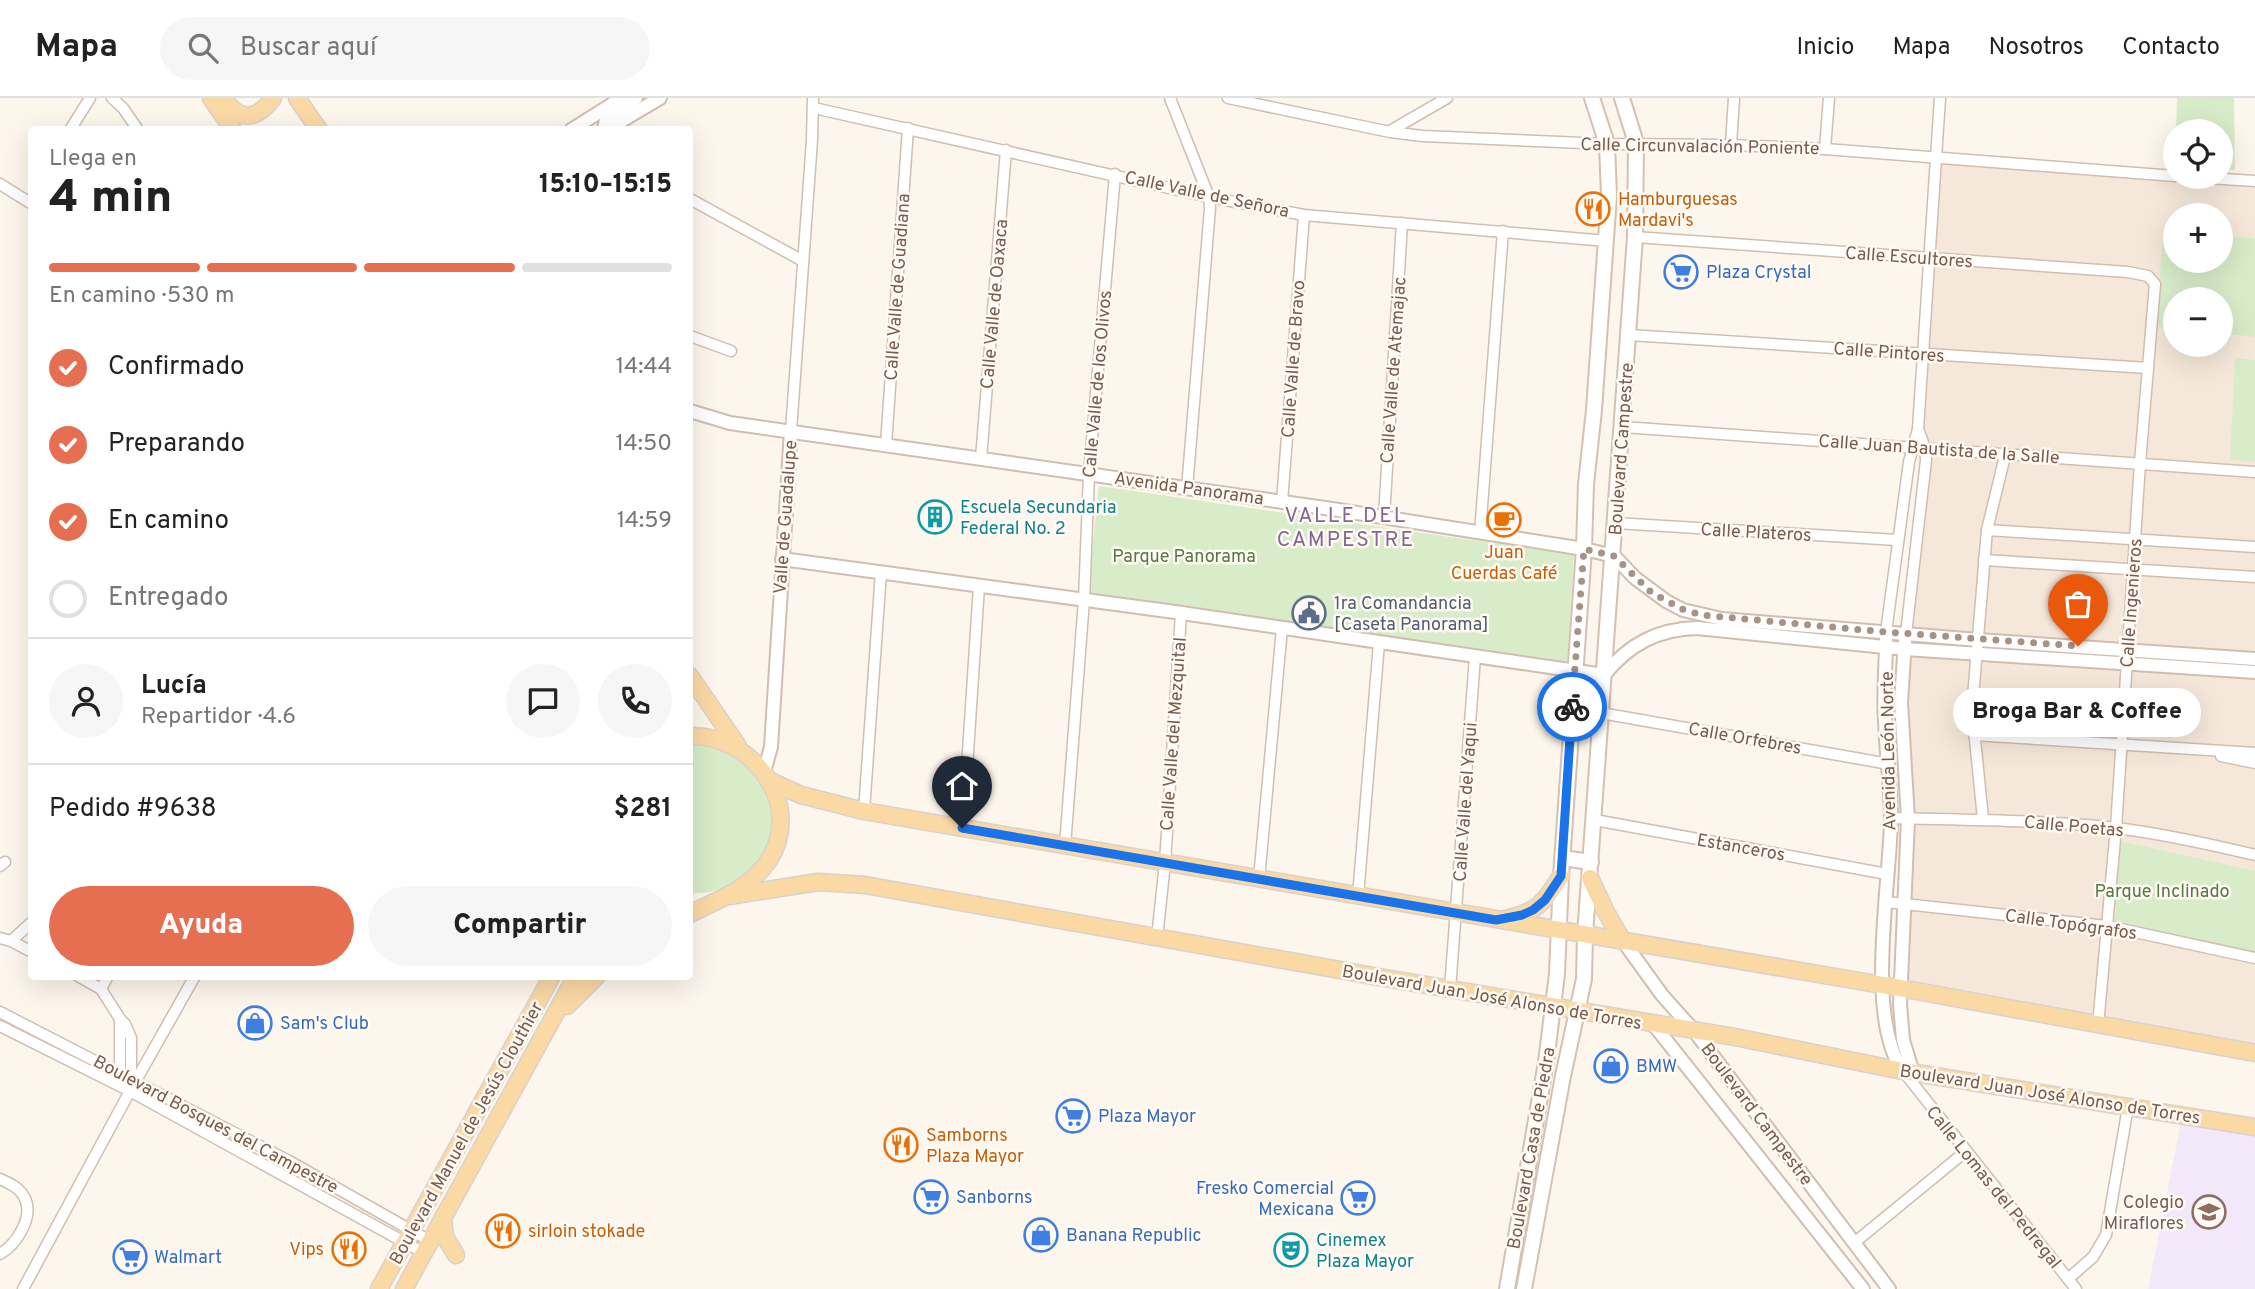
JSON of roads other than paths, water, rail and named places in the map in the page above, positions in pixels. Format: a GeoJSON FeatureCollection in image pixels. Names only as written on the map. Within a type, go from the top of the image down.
{"type":"FeatureCollection","features":[{"type":"Feature","properties":{"kind":"main road"},"geometry":{"type":"LineString","coordinates":[[211,98],[230,126]]}},
{"type":"Feature","properties":{"kind":"main road"},"geometry":{"type":"LineString","coordinates":[[223,98],[233,111],[245,116],[254,115],[268,104]]}},
{"type":"Feature","properties":{"kind":"main road"},"geometry":{"type":"LineString","coordinates":[[297,98],[316,126]]}},
{"type":"Feature","properties":{"kind":"main road","name":"Boulevard Campestre"},"geometry":{"type":"LineString","coordinates":[[1553,1007],[1560,930],[1562,858],[1584,549],[1586,484],[1609,196],[1608,144],[1592,98]]}},
{"type":"Feature","properties":{"kind":"main road","name":"Boulevard Campestre"},"geometry":{"type":"LineString","coordinates":[[1577,1012],[1584,979],[1635,237],[1636,143],[1622,98]]}},
{"type":"Feature","properties":{"kind":"main road"},"geometry":{"type":"LineString","coordinates":[[693,680],[741,751],[766,776],[801,795],[864,811],[1882,986],[1900,996],[2098,1025],[2255,1053]]}},
{"type":"Feature","properties":{"kind":"main road"},"geometry":{"type":"LineString","coordinates":[[693,736],[716,738],[741,751]]}},
{"type":"Feature","properties":{"kind":"main road"},"geometry":{"type":"LineString","coordinates":[[693,913],[725,898],[752,880],[770,858],[779,834],[778,806],[766,776]]}},
{"type":"Feature","properties":{"kind":"main road"},"geometry":{"type":"LineString","coordinates":[[1562,858],[1591,870],[1606,912],[1623,940]]}},
{"type":"Feature","properties":{"kind":"main road"},"geometry":{"type":"LineString","coordinates":[[1496,920],[1533,910],[1545,900],[1561,876]]}},
{"type":"Feature","properties":{"kind":"main road","name":"Boulevard Juan José Alonso de Torres"},"geometry":{"type":"LineString","coordinates":[[725,898],[793,885],[839,882],[865,884],[1577,1012],[1735,1037],[1909,1076],[2255,1127]]}},
{"type":"Feature","properties":{"kind":"main road"},"geometry":{"type":"LineString","coordinates":[[693,902],[702,903],[725,898]]}},
{"type":"Feature","properties":{"kind":"main road","name":"Boulevard Manuel de Jesús Clouthier"},"geometry":{"type":"LineString","coordinates":[[379,1289],[550,980]]}},
{"type":"Feature","properties":{"kind":"main road","name":"Boulevard Manuel de Jesús Clouthier"},"geometry":{"type":"LineString","coordinates":[[404,1289],[574,980]]}},
{"type":"Feature","properties":{"kind":"main road"},"geometry":{"type":"LineString","coordinates":[[548,1026],[593,980]]}},
{"type":"Feature","properties":{"kind":"main road","name":"Boulevard Casa de Piedra"},"geometry":{"type":"LineString","coordinates":[[1507,1289],[1553,1007]]}},
{"type":"Feature","properties":{"kind":"main road","name":"Boulevard Casa de Piedra"},"geometry":{"type":"LineString","coordinates":[[1524,1289],[1577,1012]]}},
{"type":"Feature","properties":{"kind":"main road"},"geometry":{"type":"LineString","coordinates":[[443,1218],[446,1242],[456,1255]]}},
{"type":"Feature","properties":{"kind":"main road"},"geometry":{"type":"LineString","coordinates":[[1511,1268],[1527,1272]]}},
{"type":"Feature","properties":{"kind":"street"},"geometry":{"type":"LineString","coordinates":[[72,126],[90,98]]}},
{"type":"Feature","properties":{"kind":"street"},"geometry":{"type":"LineString","coordinates":[[112,98],[135,126]]}},
{"type":"Feature","properties":{"kind":"street"},"geometry":{"type":"LineString","coordinates":[[581,126],[622,98]]}},
{"type":"Feature","properties":{"kind":"street"},"geometry":{"type":"LineString","coordinates":[[605,126],[606,119],[636,98]]}},
{"type":"Feature","properties":{"kind":"street"},"geometry":{"type":"LineString","coordinates":[[612,126],[660,98]]}},
{"type":"Feature","properties":{"kind":"street"},"geometry":{"type":"LineString","coordinates":[[1170,98],[1209,197],[1209,227],[1187,489]]}},
{"type":"Feature","properties":{"kind":"street","name":"Calle Circunvalación Poniente"},"geometry":{"type":"LineString","coordinates":[[1228,98],[1390,132],[1499,140],[1825,149],[2163,175]]}},
{"type":"Feature","properties":{"kind":"street"},"geometry":{"type":"LineString","coordinates":[[1257,104],[1267,98]]}},
{"type":"Feature","properties":{"kind":"street"},"geometry":{"type":"LineString","coordinates":[[1390,132],[1447,98]]}},
{"type":"Feature","properties":{"kind":"street"},"geometry":{"type":"LineString","coordinates":[[1731,145],[1734,98]]}},
{"type":"Feature","properties":{"kind":"street"},"geometry":{"type":"LineString","coordinates":[[1825,149],[1829,98]]}},
{"type":"Feature","properties":{"kind":"street","name":"Avenida León Norte"},"geometry":{"type":"LineString","coordinates":[[1909,1076],[1892,1049],[1882,986],[1891,818],[1885,720],[1886,632],[1897,540],[1912,446],[1918,429],[1940,98]]}},
{"type":"Feature","properties":{"kind":"street","name":"Calle Valle de Señora"},"geometry":{"type":"LineString","coordinates":[[813,103],[908,128],[1209,197],[1304,215],[1607,241]]}},
{"type":"Feature","properties":{"kind":"street","name":"Valle de Guadalupe"},"geometry":{"type":"LineString","coordinates":[[766,776],[771,747],[813,103]]}},
{"type":"Feature","properties":{"kind":"street","name":"Calle Valle de Guadiana"},"geometry":{"type":"LineString","coordinates":[[886,445],[908,128]]}},
{"type":"Feature","properties":{"kind":"street","name":"Calle Valle de Oaxaca"},"geometry":{"type":"LineString","coordinates":[[981,459],[1006,150]]}},
{"type":"Feature","properties":{"kind":"street","name":"Calle Valle de los Olivos"},"geometry":{"type":"LineString","coordinates":[[1065,846],[1084,600],[1089,474],[1115,174]]}},
{"type":"Feature","properties":{"kind":"street"},"geometry":{"type":"LineString","coordinates":[[2233,180],[2255,181]]}},
{"type":"Feature","properties":{"kind":"street"},"geometry":{"type":"LineString","coordinates":[[0,184],[28,198]]}},
{"type":"Feature","properties":{"kind":"street"},"geometry":{"type":"LineString","coordinates":[[693,201],[803,261]]}},
{"type":"Feature","properties":{"kind":"street","name":"Calle Valle de Bravo"},"geometry":{"type":"LineString","coordinates":[[1282,502],[1304,215]]}},
{"type":"Feature","properties":{"kind":"street","name":"Calle Valle de Atemajac"},"geometry":{"type":"LineString","coordinates":[[1384,517],[1402,223]]}},
{"type":"Feature","properties":{"kind":"street"},"geometry":{"type":"LineString","coordinates":[[1480,533],[1503,230]]}},
{"type":"Feature","properties":{"kind":"street","name":"Calle Escultores"},"geometry":{"type":"LineString","coordinates":[[1635,237],[2141,273]]}},
{"type":"Feature","properties":{"kind":"street","name":"Calle Ingenieros"},"geometry":{"type":"LineString","coordinates":[[2098,1025],[2116,828],[2140,463],[2156,289],[2152,279],[2141,273]]}},
{"type":"Feature","properties":{"kind":"street","name":"Calle Pintores"},"geometry":{"type":"LineString","coordinates":[[1629,335],[2148,368]]}},
{"type":"Feature","properties":{"kind":"street"},"geometry":{"type":"LineString","coordinates":[[693,337],[731,351]]}},
{"type":"Feature","properties":{"kind":"street","name":"Avenida Panorama"},"geometry":{"type":"LineString","coordinates":[[693,412],[730,422],[1384,517],[1614,556]]}},
{"type":"Feature","properties":{"kind":"street","name":"Calle Juan Bautista de la Salle"},"geometry":{"type":"LineString","coordinates":[[1623,427],[2255,472]]}},
{"type":"Feature","properties":{"kind":"street","name":"Avenida León Norte"},"geometry":{"type":"LineString","coordinates":[[1909,1076],[1900,996],[1908,819],[1901,730],[1906,634],[1926,448],[1918,429]]}},
{"type":"Feature","properties":{"kind":"street"},"geometry":{"type":"LineString","coordinates":[[1983,819],[1972,709],[1987,530],[2005,456]]}},
{"type":"Feature","properties":{"kind":"street","name":"Calle Plateros"},"geometry":{"type":"LineString","coordinates":[[1615,523],[1897,540]]}},
{"type":"Feature","properties":{"kind":"street"},"geometry":{"type":"LineString","coordinates":[[1987,530],[2255,547]]}},
{"type":"Feature","properties":{"kind":"street"},"geometry":{"type":"LineString","coordinates":[[1614,556],[1652,593],[1684,610],[1702,615],[1906,634],[1977,646],[2128,656],[2255,659]]}},
{"type":"Feature","properties":{"kind":"street"},"geometry":{"type":"LineString","coordinates":[[782,559],[1181,613],[1604,675],[1622,654],[1634,645],[1654,635],[1678,629],[1697,628],[1905,649],[1977,646]]}},
{"type":"Feature","properties":{"kind":"street"},"geometry":{"type":"LineString","coordinates":[[1984,560],[2255,577]]}},
{"type":"Feature","properties":{"kind":"street"},"geometry":{"type":"LineString","coordinates":[[864,811],[881,572]]}},
{"type":"Feature","properties":{"kind":"street"},"geometry":{"type":"LineString","coordinates":[[962,828],[979,586]]}},
{"type":"Feature","properties":{"kind":"street","name":"Calle Valle del Mezquital"},"geometry":{"type":"LineString","coordinates":[[1157,938],[1165,863],[1181,613]]}},
{"type":"Feature","properties":{"kind":"street"},"geometry":{"type":"LineString","coordinates":[[1259,878],[1282,628]]}},
{"type":"Feature","properties":{"kind":"street"},"geometry":{"type":"LineString","coordinates":[[1358,896],[1379,643]]}},
{"type":"Feature","properties":{"kind":"street"},"geometry":{"type":"LineString","coordinates":[[2128,656],[2255,672]]}},
{"type":"Feature","properties":{"kind":"street","name":"Calle Valle del Yaqui"},"geometry":{"type":"LineString","coordinates":[[1450,989],[1475,657]]}},
{"type":"Feature","properties":{"kind":"street","name":"Calle Orfebres"},"geometry":{"type":"LineString","coordinates":[[1601,713],[1889,764]]}},
{"type":"Feature","properties":{"kind":"street"},"geometry":{"type":"LineString","coordinates":[[1974,735],[2255,752]]}},
{"type":"Feature","properties":{"kind":"street"},"geometry":{"type":"LineString","coordinates":[[2196,750],[2255,763]]}},
{"type":"Feature","properties":{"kind":"street","name":"Calle Poetas"},"geometry":{"type":"LineString","coordinates":[[1891,818],[1983,819],[2116,828],[2174,837],[2255,855]]}},
{"type":"Feature","properties":{"kind":"street","name":"Estanceros"},"geometry":{"type":"LineString","coordinates":[[1595,820],[1887,874]]}},
{"type":"Feature","properties":{"kind":"street","name":"Calle Topógrafos"},"geometry":{"type":"LineString","coordinates":[[1886,902],[2107,926],[2255,958]]}},
{"type":"Feature","properties":{"kind":"street"},"geometry":{"type":"LineString","coordinates":[[5,939],[28,925]]}},
{"type":"Feature","properties":{"kind":"street"},"geometry":{"type":"LineString","coordinates":[[5,939],[28,950]]}},
{"type":"Feature","properties":{"kind":"street","name":"Boulevard Campestre"},"geometry":{"type":"LineString","coordinates":[[1623,940],[1662,995],[1695,1032],[1889,1289]]}},
{"type":"Feature","properties":{"kind":"street"},"geometry":{"type":"LineString","coordinates":[[23,1289],[130,1091],[133,1079],[131,1038],[125,1024],[101,989],[85,980]]}},
{"type":"Feature","properties":{"kind":"street"},"geometry":{"type":"LineString","coordinates":[[101,989],[106,980]]}},
{"type":"Feature","properties":{"kind":"street"},"geometry":{"type":"LineString","coordinates":[[133,1079],[193,980]]}},
{"type":"Feature","properties":{"kind":"street"},"geometry":{"type":"LineString","coordinates":[[1883,1003],[1900,996]]}},
{"type":"Feature","properties":{"kind":"street","name":"Boulevard Bosques del Campestre"},"geometry":{"type":"LineString","coordinates":[[0,1012],[289,1161],[427,1247]]}},
{"type":"Feature","properties":{"kind":"street"},"geometry":{"type":"LineString","coordinates":[[120,1019],[120,1072]]}},
{"type":"Feature","properties":{"kind":"street","name":"Boulevard Campestre"},"geometry":{"type":"LineString","coordinates":[[1654,1025],[1863,1289]]}},
{"type":"Feature","properties":{"kind":"street","name":"Boulevard Bosques del Campestre"},"geometry":{"type":"LineString","coordinates":[[0,1026],[409,1236]]}},
{"type":"Feature","properties":{"kind":"street","name":"Calle Lomas del Pedregal"},"geometry":{"type":"LineString","coordinates":[[1909,1076],[1965,1152],[2076,1289]]}},
{"type":"Feature","properties":{"kind":"street"},"geometry":{"type":"LineString","coordinates":[[2068,1279],[2093,1257],[2103,1243],[2128,1107]]}},
{"type":"Feature","properties":{"kind":"street"},"geometry":{"type":"LineString","coordinates":[[1854,1244],[1965,1152]]}},
{"type":"Feature","properties":{"kind":"street"},"geometry":{"type":"LineString","coordinates":[[0,1179],[15,1186],[23,1194],[27,1209],[25,1223],[17,1238],[0,1254]]}},
{"type":"Feature","properties":{"kind":"place","name":"Hamburguesas Mardavi's"},"geometry":{"type":"Point","coordinates":[1593,209]}},
{"type":"Feature","properties":{"kind":"place","name":"Plaza Crystal"},"geometry":{"type":"Point","coordinates":[1681,272]}},
{"type":"Feature","properties":{"kind":"place","name":"Escuela Secundaria Federal No. 2"},"geometry":{"type":"Point","coordinates":[935,517]}},
{"type":"Feature","properties":{"kind":"place","name":"Juan Cuerdas Café"},"geometry":{"type":"Point","coordinates":[1504,520]}},
{"type":"Feature","properties":{"kind":"place","name":"1ra Comandancia [Caseta Panorama]"},"geometry":{"type":"Point","coordinates":[1309,613]}},
{"type":"Feature","properties":{"kind":"place","name":"Broga Bar & Coffee"},"geometry":{"type":"Point","coordinates":[2078,646]}},
{"type":"Feature","properties":{"kind":"place","name":"Sam's Club"},"geometry":{"type":"Point","coordinates":[255,1023]}},
{"type":"Feature","properties":{"kind":"place","name":"BMW"},"geometry":{"type":"Point","coordinates":[1611,1066]}},
{"type":"Feature","properties":{"kind":"place","name":"Plaza Mayor"},"geometry":{"type":"Point","coordinates":[1073,1116]}},
{"type":"Feature","properties":{"kind":"place","name":"Samborns Plaza Mayor"},"geometry":{"type":"Point","coordinates":[901,1145]}},
{"type":"Feature","properties":{"kind":"place","name":"Sanborns"},"geometry":{"type":"Point","coordinates":[931,1197]}},
{"type":"Feature","properties":{"kind":"place","name":"Fresko Comercial Mexicana"},"geometry":{"type":"Point","coordinates":[1358,1198]}},
{"type":"Feature","properties":{"kind":"place","name":"Colegio Miraflores"},"geometry":{"type":"Point","coordinates":[2209,1212]}},
{"type":"Feature","properties":{"kind":"place","name":"sirloin stokade"},"geometry":{"type":"Point","coordinates":[503,1231]}},
{"type":"Feature","properties":{"kind":"place","name":"Banana Republic"},"geometry":{"type":"Point","coordinates":[1041,1235]}},
{"type":"Feature","properties":{"kind":"place","name":"Vips"},"geometry":{"type":"Point","coordinates":[349,1249]}},
{"type":"Feature","properties":{"kind":"place","name":"Cinemex Plaza Mayor"},"geometry":{"type":"Point","coordinates":[1291,1250]}},
{"type":"Feature","properties":{"kind":"place","name":"Walmart"},"geometry":{"type":"Point","coordinates":[130,1257]}},
{"type":"Feature","properties":{"kind":"district","name":"VALLE DEL CAMPESTRE"},"geometry":{"type":"Point","coordinates":[1346,527]}},
{"type":"Feature","properties":{"kind":"park label","name":"Parque Panorama"},"geometry":{"type":"Point","coordinates":[1184,556]}},
{"type":"Feature","properties":{"kind":"park label","name":"Parque Inclinado"},"geometry":{"type":"Point","coordinates":[2162,891]}}]}
